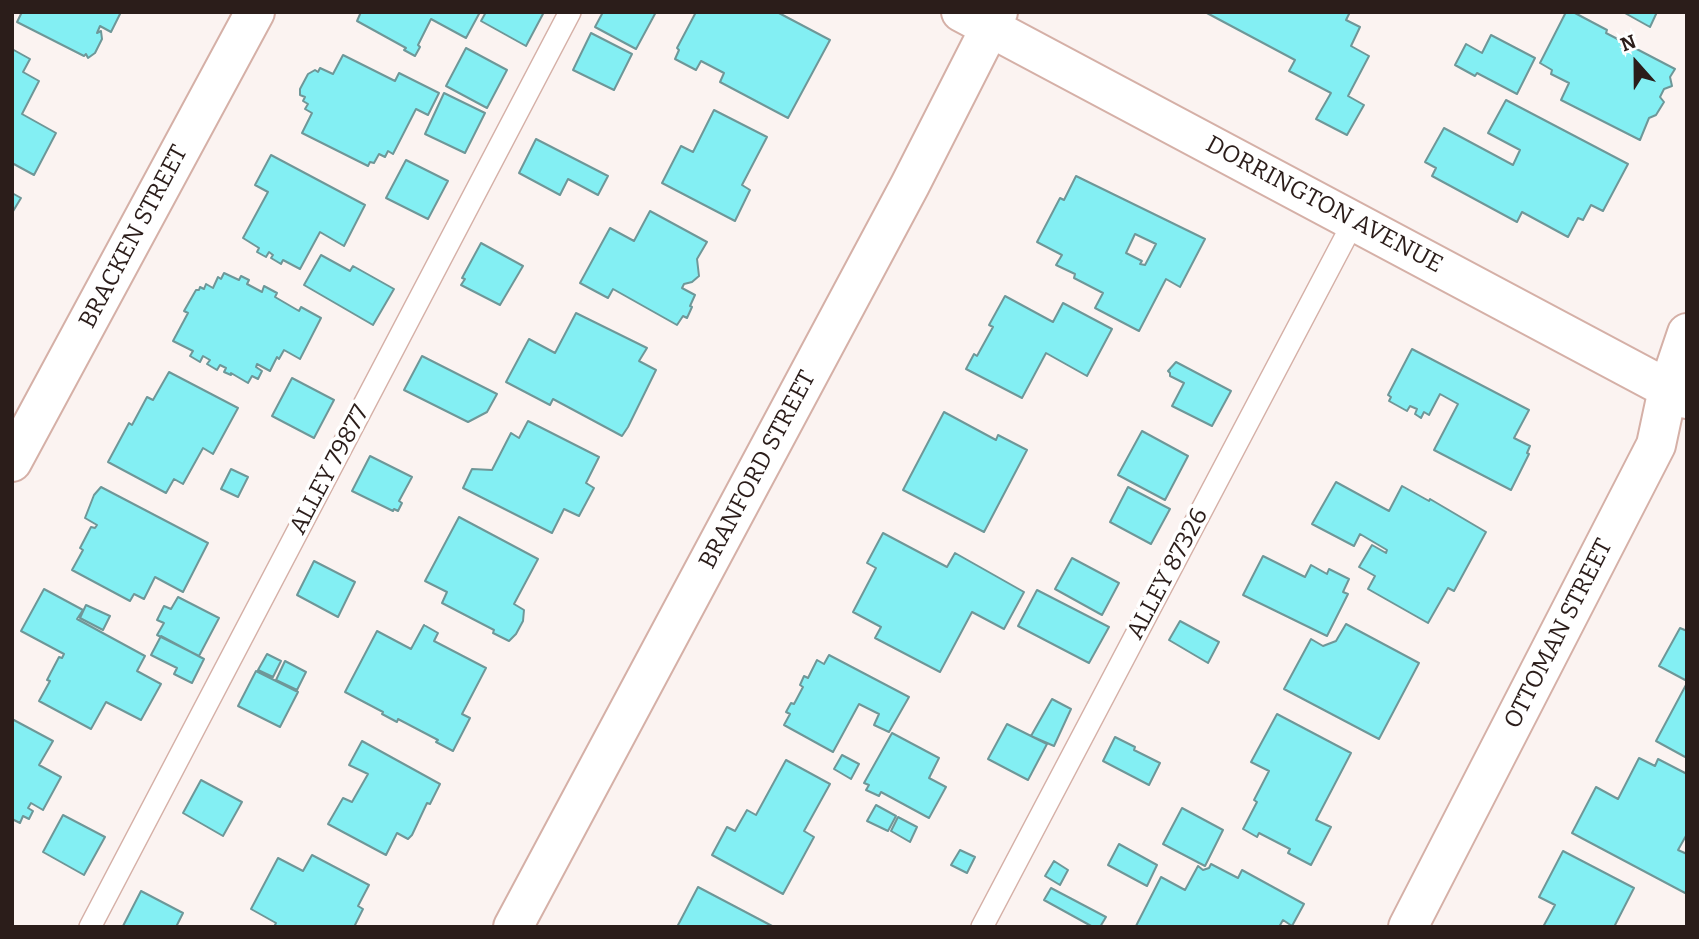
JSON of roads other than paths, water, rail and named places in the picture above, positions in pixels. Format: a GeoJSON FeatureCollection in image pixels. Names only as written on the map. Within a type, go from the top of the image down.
{"type":"FeatureCollection","features":[{"type":"Feature","properties":{"kind":"street","name":"BRACKEN STREET"},"geometry":{"type":"LineString","coordinates":[[12,462],[255,12]]}},
{"type":"Feature","properties":{"kind":"street","name":"DORRINGTON AVENUE"},"geometry":{"type":"LineString","coordinates":[[983,17],[1354,221],[1677,394]]}},
{"type":"Feature","properties":{"kind":"street","name":"BRANFORD STREET"},"geometry":{"type":"LineString","coordinates":[[513,927],[910,186],[983,17]]}},
{"type":"Feature","properties":{"kind":"street","name":"OTTOMAN STREET"},"geometry":{"type":"LineString","coordinates":[[1408,927],[1656,445],[1677,394],[1687,333]]}},
{"type":"Feature","properties":{"kind":"lane","name":"ALLEY 79877"},"geometry":{"type":"LineString","coordinates":[[90,927],[570,12]]}},
{"type":"Feature","properties":{"kind":"lane","name":"ALLEY 87326"},"geometry":{"type":"LineString","coordinates":[[982,927],[1354,221]]}}]}
